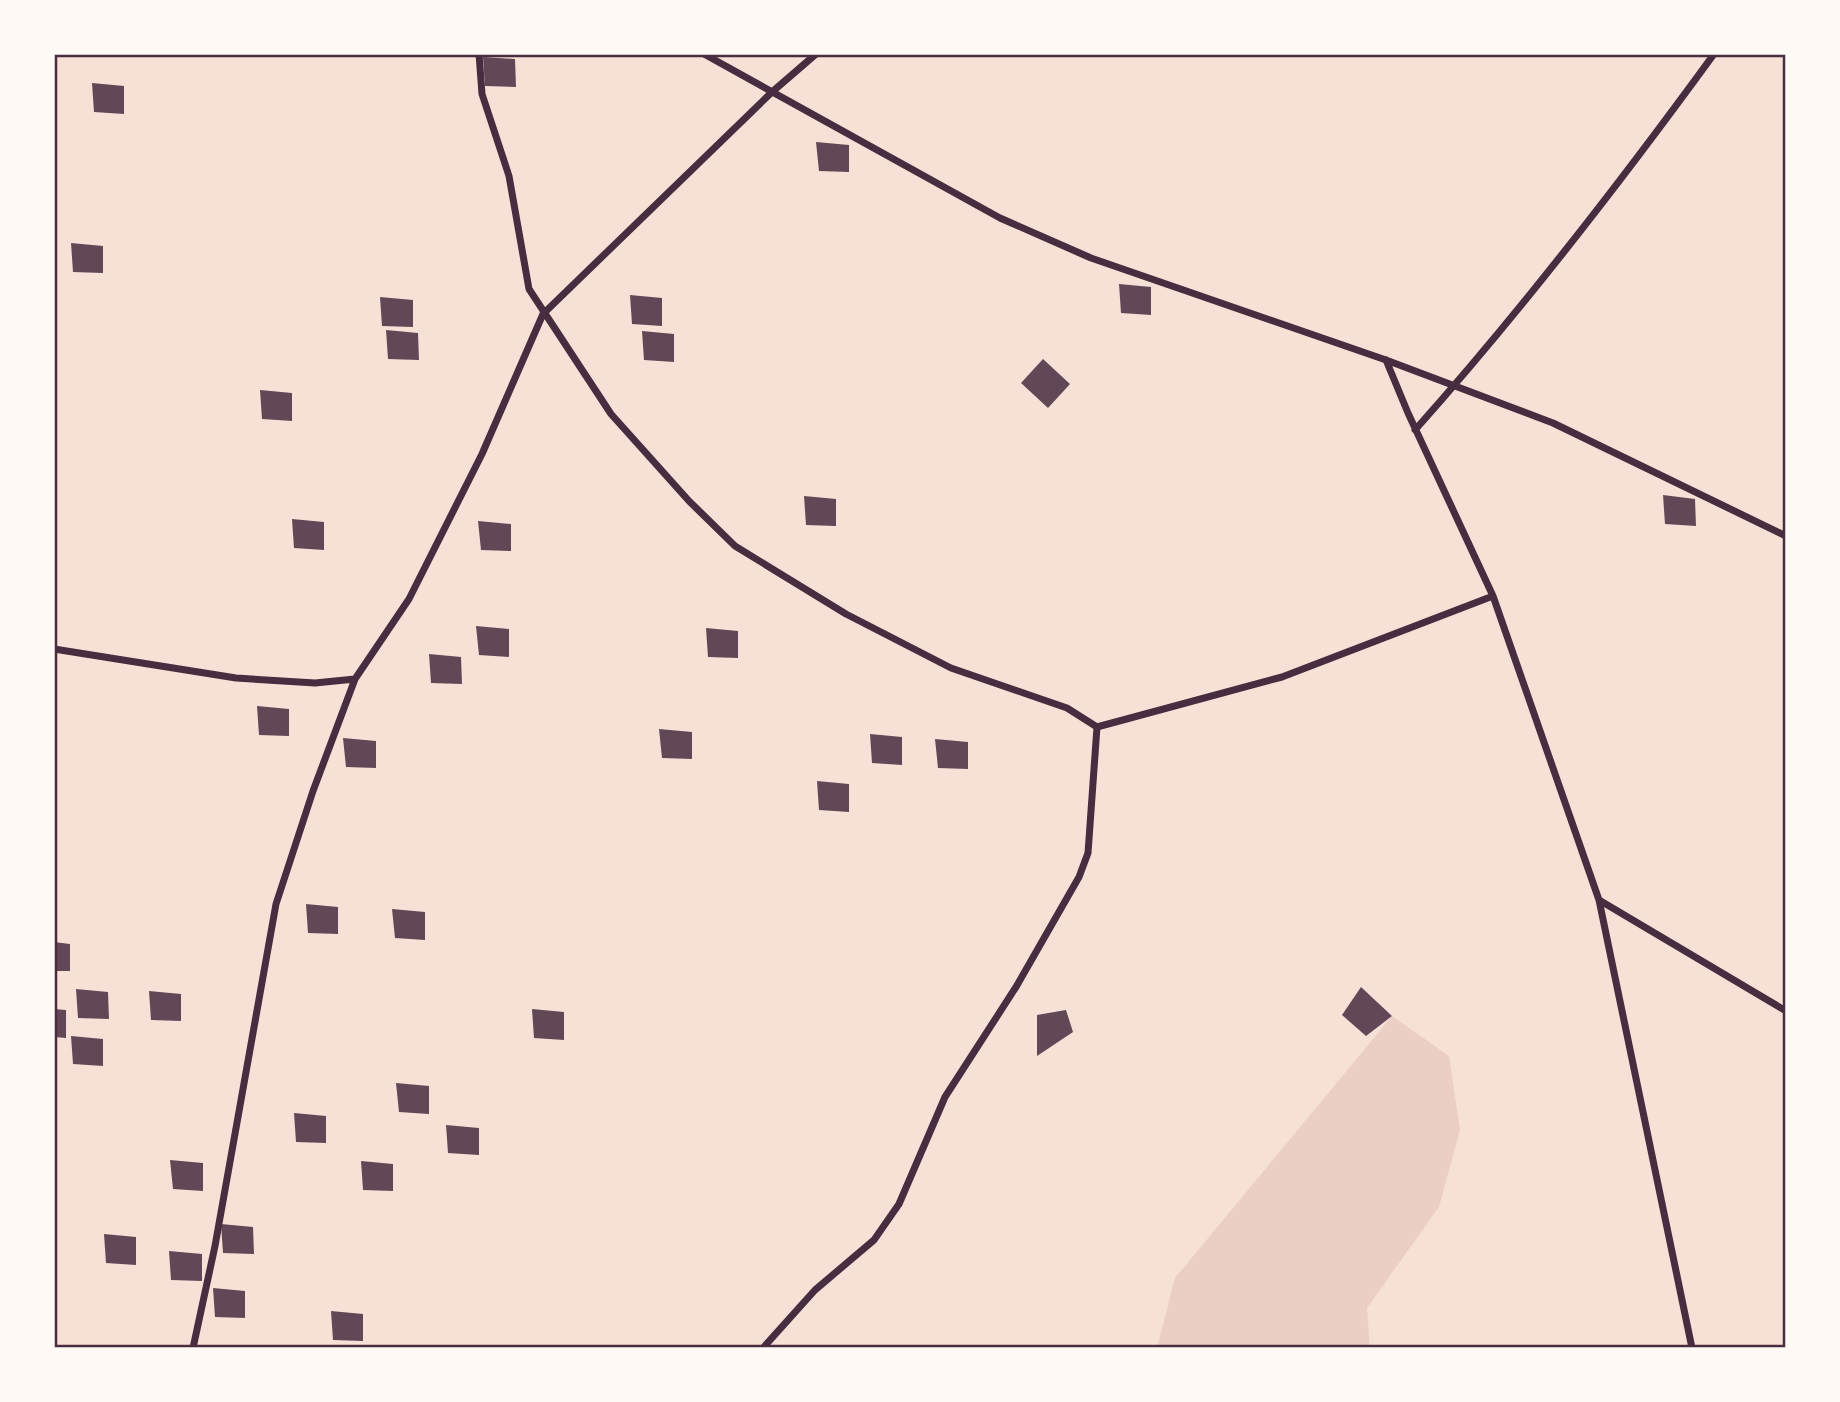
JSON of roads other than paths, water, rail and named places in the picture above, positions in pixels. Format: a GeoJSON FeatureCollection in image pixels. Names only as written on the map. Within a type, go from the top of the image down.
{"type":"FeatureCollection","features":[{"type":"Feature","properties":{"kind":"street"},"geometry":{"type":"LineString","coordinates":[[479,54],[482,94],[509,176],[521,256],[529,289],[543,314],[611,414],[689,501],[735,546],[846,614],[951,668],[1067,708],[1097,727],[1282,677],[1493,596]]}},
{"type":"Feature","properties":{"kind":"street"},"geometry":{"type":"LineString","coordinates":[[704,54],[1000,218],[1091,258],[1386,360],[1553,423],[1786,536]]}},
{"type":"Feature","properties":{"kind":"street"},"geometry":{"type":"LineString","coordinates":[[193,1348],[215,1245],[276,904],[313,791],[355,679],[409,599],[482,454],[543,314],[772,92],[816,54]]}},
{"type":"Feature","properties":{"kind":"street"},"geometry":{"type":"LineString","coordinates":[[1415,430],[1455,386],[1649,142],[1714,54]]}},
{"type":"Feature","properties":{"kind":"street"},"geometry":{"type":"LineString","coordinates":[[1386,360],[1415,430],[1493,596],[1599,900],[1692,1348]]}},
{"type":"Feature","properties":{"kind":"street"},"geometry":{"type":"LineString","coordinates":[[54,649],[236,678],[315,682],[355,679]]}},
{"type":"Feature","properties":{"kind":"street"},"geometry":{"type":"LineString","coordinates":[[763,1348],[815,1290],[873,1240],[899,1203],[945,1097],[1016,987],[1079,877],[1088,853],[1097,727]]}},
{"type":"Feature","properties":{"kind":"street"},"geometry":{"type":"LineString","coordinates":[[1599,900],[1786,1011]]}}]}
